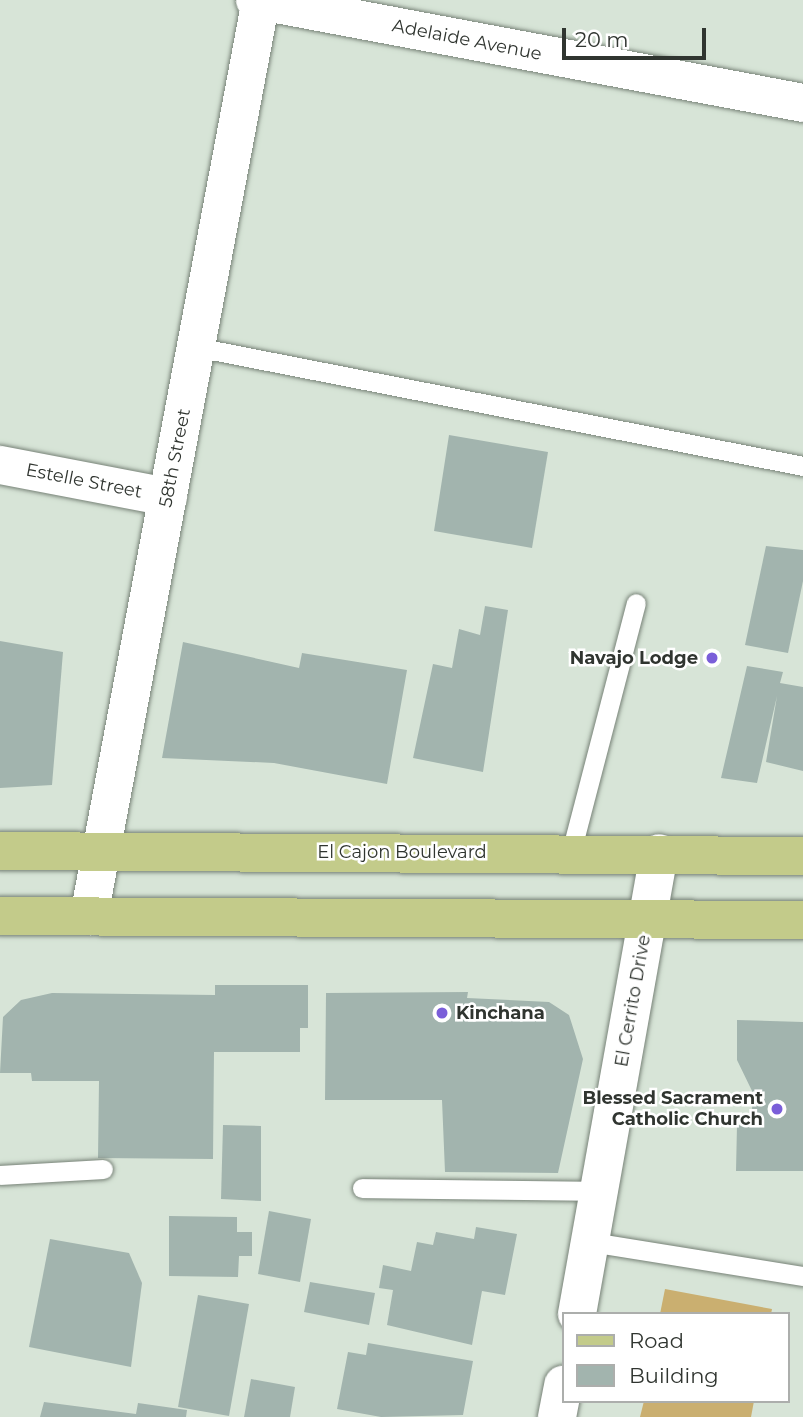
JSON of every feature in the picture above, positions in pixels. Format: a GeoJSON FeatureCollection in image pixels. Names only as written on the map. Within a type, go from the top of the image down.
{"type":"FeatureCollection","features":[{"type":"Feature","properties":{"kind":"main road","name":"El Cajon Boulevard"},"geometry":{"type":"LineString","coordinates":[[0,851],[571,852],[803,856]]}},
{"type":"Feature","properties":{"kind":"main road"},"geometry":{"type":"LineString","coordinates":[[0,916],[648,917],[803,920]]}},
{"type":"Feature","properties":{"kind":"street","name":"Adelaide Avenue"},"geometry":{"type":"LineString","coordinates":[[259,0],[803,103]]}},
{"type":"Feature","properties":{"kind":"street","name":"58th Street"},"geometry":{"type":"LineString","coordinates":[[89,916],[259,0]]}},
{"type":"Feature","properties":{"kind":"street","name":"Estelle Street"},"geometry":{"type":"LineString","coordinates":[[0,465],[168,497]]}},
{"type":"Feature","properties":{"kind":"street","name":"El Cerrito Drive"},"geometry":{"type":"LineString","coordinates":[[577,1312],[659,853]]}},
{"type":"Feature","properties":{"kind":"street"},"geometry":{"type":"LineString","coordinates":[[557,1417],[562,1390]]}},
{"type":"Feature","properties":{"kind":"lane"},"geometry":{"type":"LineString","coordinates":[[196,347],[803,466]]}},
{"type":"Feature","properties":{"kind":"lane"},"geometry":{"type":"LineString","coordinates":[[571,852],[636,603]]}},
{"type":"Feature","properties":{"kind":"lane"},"geometry":{"type":"LineString","coordinates":[[0,1175],[103,1169]]}},
{"type":"Feature","properties":{"kind":"lane"},"geometry":{"type":"LineString","coordinates":[[362,1188],[599,1191]]}},
{"type":"Feature","properties":{"kind":"lane"},"geometry":{"type":"LineString","coordinates":[[591,1242],[803,1276]]}},
{"type":"Feature","properties":{"kind":"shaded area"},"geometry":{"type":"Polygon","coordinates":[[[665,1289],[772,1309],[771,1312],[660,1312],[665,1289]]]}},
{"type":"Feature","properties":{"kind":"shaded area"},"geometry":{"type":"Polygon","coordinates":[[[644,1403],[754,1403],[751,1417],[640,1417],[644,1403]]]}},
{"type":"Feature","properties":{"kind":"building"},"geometry":{"type":"Polygon","coordinates":[[[449,435],[548,452],[532,548],[434,531],[449,435]]]}},
{"type":"Feature","properties":{"kind":"building"},"geometry":{"type":"Polygon","coordinates":[[[766,546],[803,550],[803,581],[788,653],[745,645],[766,546]]]}},
{"type":"Feature","properties":{"kind":"building"},"geometry":{"type":"Polygon","coordinates":[[[485,606],[508,610],[483,772],[413,758],[433,664],[452,668],[459,629],[480,635],[485,606]]]}},
{"type":"Feature","properties":{"kind":"building"},"geometry":{"type":"Polygon","coordinates":[[[0,641],[63,652],[52,785],[0,788],[0,641]]]}},
{"type":"Feature","properties":{"kind":"building"},"geometry":{"type":"Polygon","coordinates":[[[183,642],[299,668],[302,653],[407,670],[387,784],[274,763],[162,758],[183,642]]]}},
{"type":"Feature","properties":{"kind":"building"},"geometry":{"type":"Polygon","coordinates":[[[747,666],[783,672],[780,683],[803,687],[803,771],[766,762],[777,696],[757,783],[721,778],[747,666]]]}},
{"type":"Feature","properties":{"kind":"building"},"geometry":{"type":"Polygon","coordinates":[[[215,985],[308,985],[308,1028],[300,1028],[300,1052],[214,1052],[213,1159],[98,1158],[99,1081],[32,1081],[31,1073],[0,1073],[3,1017],[21,1000],[52,993],[215,995],[215,985]]]}},
{"type":"Feature","properties":{"kind":"building"},"geometry":{"type":"Polygon","coordinates":[[[468,992],[467,998],[549,1002],[569,1015],[583,1059],[558,1173],[445,1172],[442,1100],[325,1100],[326,993],[468,992]]]}},
{"type":"Feature","properties":{"kind":"building","name":"Blessed Sacrament Catholic Church"},"geometry":{"type":"Polygon","coordinates":[[[737,1020],[803,1022],[803,1171],[736,1171],[737,1125],[751,1126],[753,1093],[737,1060],[737,1020]]]}},
{"type":"Feature","properties":{"kind":"building"},"geometry":{"type":"Polygon","coordinates":[[[223,1125],[261,1126],[261,1201],[221,1199],[223,1125]]]}},
{"type":"Feature","properties":{"kind":"building"},"geometry":{"type":"Polygon","coordinates":[[[269,1211],[311,1219],[300,1282],[258,1274],[269,1211]]]}},
{"type":"Feature","properties":{"kind":"building"},"geometry":{"type":"Polygon","coordinates":[[[169,1216],[237,1217],[237,1232],[252,1232],[252,1256],[239,1256],[238,1277],[169,1276],[169,1216]]]}},
{"type":"Feature","properties":{"kind":"building"},"geometry":{"type":"Polygon","coordinates":[[[476,1227],[517,1234],[505,1295],[482,1291],[472,1345],[387,1325],[393,1290],[379,1288],[383,1265],[411,1271],[417,1242],[433,1245],[436,1232],[474,1239],[476,1227]]]}},
{"type":"Feature","properties":{"kind":"building"},"geometry":{"type":"Polygon","coordinates":[[[50,1239],[129,1253],[142,1283],[131,1367],[29,1347],[50,1239]]]}},
{"type":"Feature","properties":{"kind":"building"},"geometry":{"type":"Polygon","coordinates":[[[310,1282],[375,1293],[369,1325],[304,1312],[310,1282]]]}},
{"type":"Feature","properties":{"kind":"building"},"geometry":{"type":"Polygon","coordinates":[[[198,1295],[249,1304],[229,1416],[178,1407],[198,1295]]]}},
{"type":"Feature","properties":{"kind":"building"},"geometry":{"type":"Polygon","coordinates":[[[368,1343],[473,1361],[463,1415],[381,1417],[337,1409],[348,1352],[366,1355],[368,1343]]]}},
{"type":"Feature","properties":{"kind":"building"},"geometry":{"type":"Polygon","coordinates":[[[251,1379],[295,1387],[290,1417],[244,1417],[251,1379]]]}},
{"type":"Feature","properties":{"kind":"building"},"geometry":{"type":"Polygon","coordinates":[[[44,1402],[136,1414],[138,1403],[187,1410],[186,1417],[40,1417],[44,1402]]]}},
{"type":"Feature","properties":{"kind":"place","name":"Navajo Lodge"},"geometry":{"type":"Point","coordinates":[712,658]}},
{"type":"Feature","properties":{"kind":"place","name":"Kinchana"},"geometry":{"type":"Point","coordinates":[442,1013]}},
{"type":"Feature","properties":{"kind":"place","name":"Blessed Sacrament Catholic Church"},"geometry":{"type":"Point","coordinates":[777,1109]}}]}
